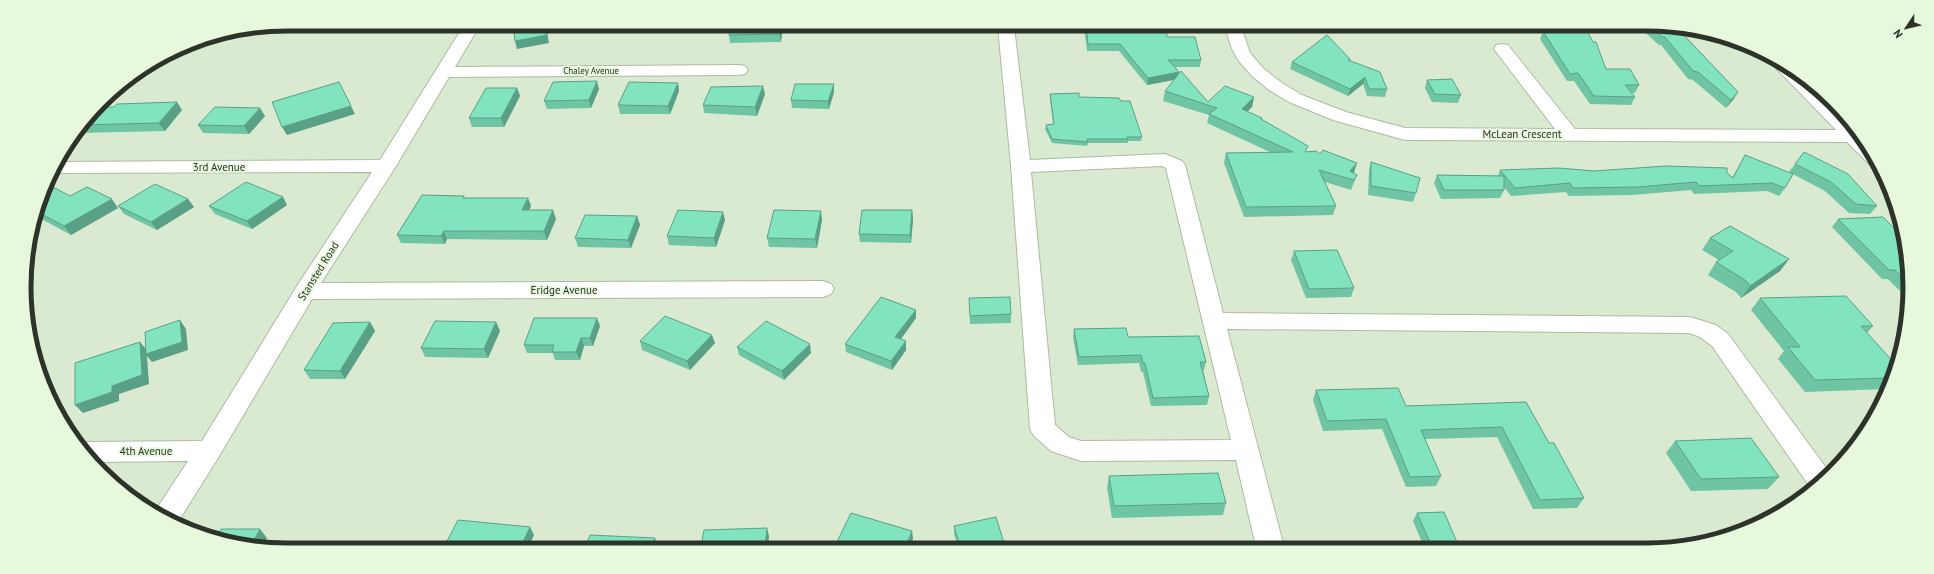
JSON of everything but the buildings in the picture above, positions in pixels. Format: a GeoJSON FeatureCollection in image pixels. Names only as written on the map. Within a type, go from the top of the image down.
{"type":"FeatureCollection","features":[{"type":"Feature","properties":{"kind":"street","name":"Stansted Road"},"geometry":{"type":"LineString","coordinates":[[168,514],[209,451],[305,291],[386,166],[468,31]]}},
{"type":"Feature","properties":{"kind":"street"},"geometry":{"type":"LineString","coordinates":[[1006,31],[1021,166],[1043,429],[1060,444],[1081,451],[1246,450]]}},
{"type":"Feature","properties":{"kind":"street","name":"McLean Crescent"},"geometry":{"type":"LineString","coordinates":[[1234,31],[1243,55],[1259,74],[1296,98],[1325,112],[1352,122],[1405,134],[1853,136]]}},
{"type":"Feature","properties":{"kind":"street"},"geometry":{"type":"LineString","coordinates":[[1502,49],[1569,134]]}},
{"type":"Feature","properties":{"kind":"street","name":"Chaley Avenue"},"geometry":{"type":"LineString","coordinates":[[442,72],[739,70]]}},
{"type":"Feature","properties":{"kind":"street"},"geometry":{"type":"LineString","coordinates":[[1799,81],[1855,138]]}},
{"type":"Feature","properties":{"kind":"street"},"geometry":{"type":"LineString","coordinates":[[1021,166],[1165,160],[1175,165],[1269,543]]}},
{"type":"Feature","properties":{"kind":"street","name":"3rd Avenue"},"geometry":{"type":"LineString","coordinates":[[60,168],[386,166]]}},
{"type":"Feature","properties":{"kind":"street","name":"Eridge Avenue"},"geometry":{"type":"LineString","coordinates":[[305,291],[823,289]]}},
{"type":"Feature","properties":{"kind":"street"},"geometry":{"type":"LineString","coordinates":[[1215,321],[1690,325],[1708,331],[1720,340],[1818,477]]}},
{"type":"Feature","properties":{"kind":"street","name":"4th Avenue"},"geometry":{"type":"LineString","coordinates":[[92,452],[209,451]]}}]}
